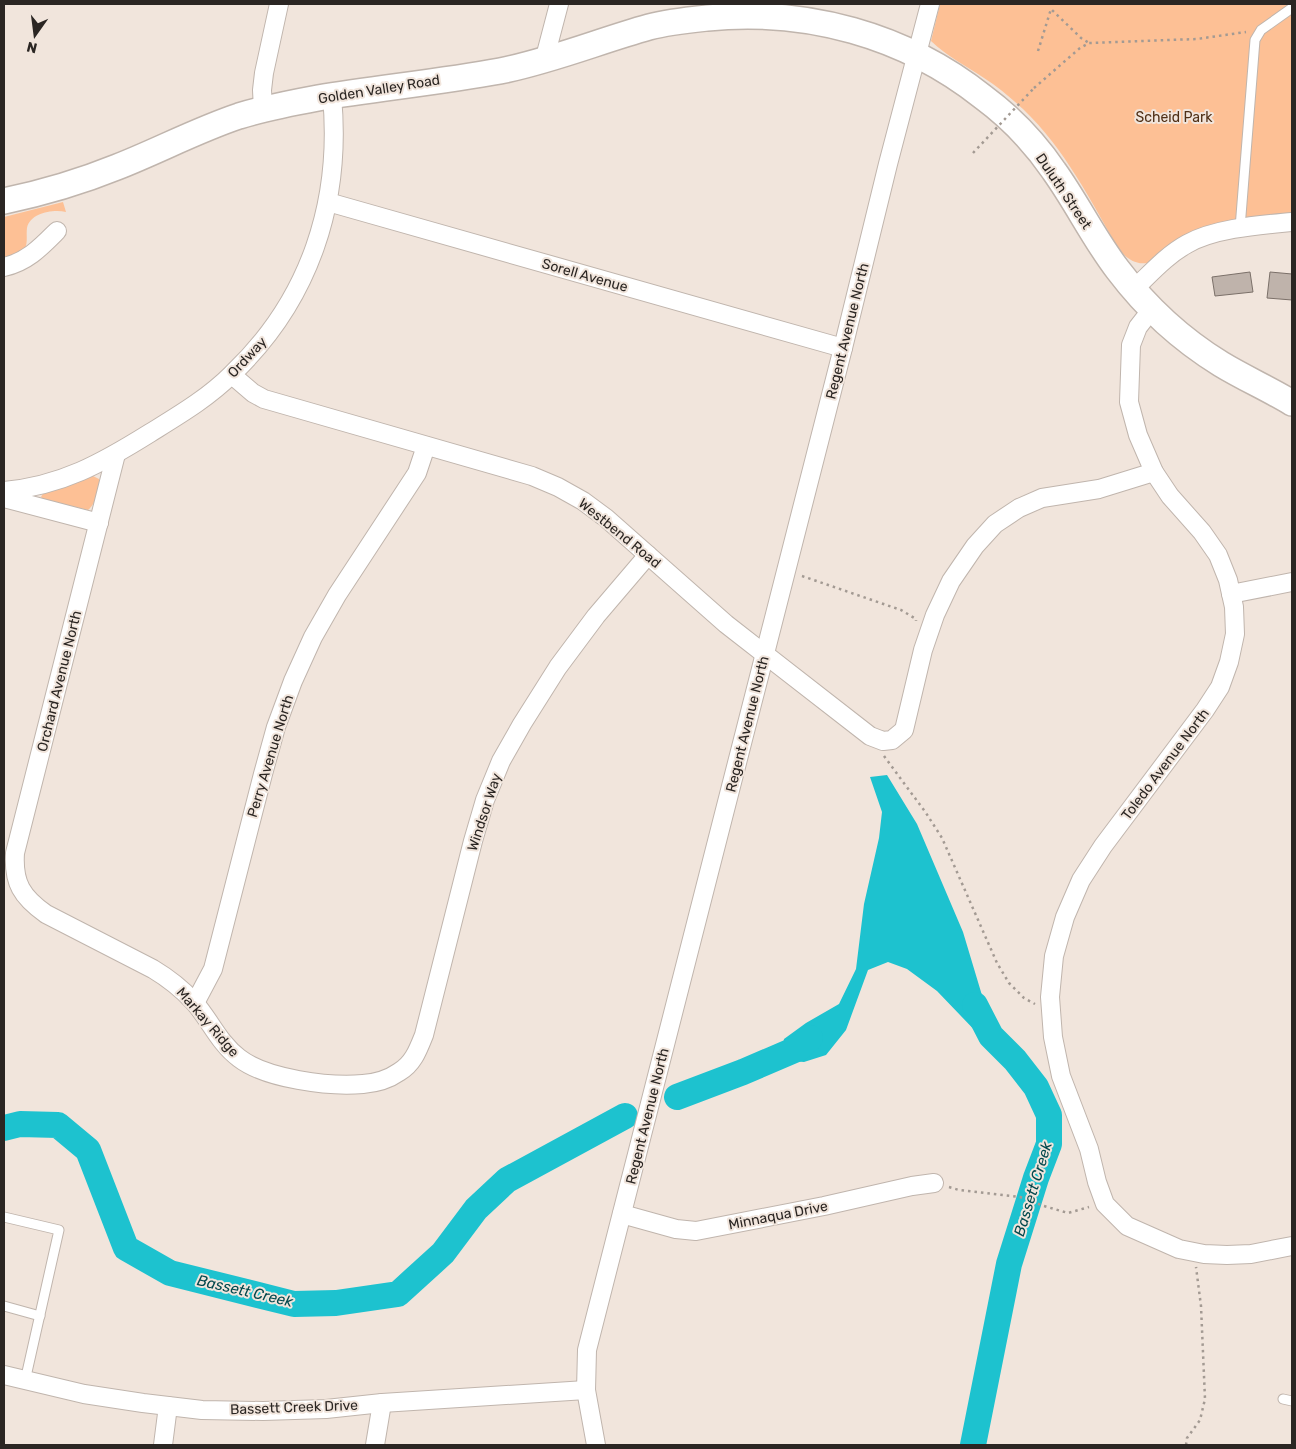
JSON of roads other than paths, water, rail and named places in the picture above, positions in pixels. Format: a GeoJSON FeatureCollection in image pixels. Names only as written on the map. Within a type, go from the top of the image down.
{"type":"FeatureCollection","features":[{"type":"Feature","properties":{"kind":"street"},"geometry":{"type":"LineString","coordinates":[[263,109],[262,90],[264,73],[280,4]]}},
{"type":"Feature","properties":{"kind":"street"},"geometry":{"type":"LineString","coordinates":[[544,61],[559,4]]}},
{"type":"Feature","properties":{"kind":"street","name":"Regent Avenue North"},"geometry":{"type":"LineString","coordinates":[[596,1445],[586,1390],[587,1350],[930,4]]}},
{"type":"Feature","properties":{"kind":"street","name":"Golden Valley Road"},"geometry":{"type":"LineString","coordinates":[[4,201],[41,192],[115,168],[215,125],[263,109],[332,96],[501,71],[544,61],[651,26],[752,9]]}},
{"type":"Feature","properties":{"kind":"street","name":"Duluth Street"},"geometry":{"type":"LineString","coordinates":[[752,9],[830,24],[868,34],[898,45],[942,68],[984,97],[1020,130],[1053,169],[1120,273],[1152,309],[1174,330],[1195,346],[1222,364],[1292,403]]}},
{"type":"Feature","properties":{"kind":"street","name":"Ordway"},"geometry":{"type":"LineString","coordinates":[[4,491],[29,488],[59,480],[77,474],[116,454],[188,410],[232,375],[270,332],[291,301],[311,257],[324,220],[332,173],[335,139],[332,96]]}},
{"type":"Feature","properties":{"kind":"street","name":"Sorell Avenue"},"geometry":{"type":"LineString","coordinates":[[328,202],[842,348]]}},
{"type":"Feature","properties":{"kind":"street"},"geometry":{"type":"LineString","coordinates":[[1134,289],[1158,266],[1186,244],[1207,235],[1240,228],[1292,222]]}},
{"type":"Feature","properties":{"kind":"street"},"geometry":{"type":"LineString","coordinates":[[4,267],[23,261],[57,231]]}},
{"type":"Feature","properties":{"kind":"street","name":"Toledo Avenue North"},"geometry":{"type":"LineString","coordinates":[[1152,309],[1138,327],[1130,345],[1128,402],[1138,435],[1154,472],[1170,496],[1202,532],[1218,555],[1228,580],[1234,607],[1235,634],[1230,662],[1220,687],[1205,710],[1103,846],[1081,880],[1065,917],[1054,956],[1050,996],[1053,1037],[1061,1076],[1089,1149],[1097,1182],[1105,1204],[1127,1226],[1179,1249],[1204,1254],[1227,1256],[1251,1254],[1292,1246]]}},
{"type":"Feature","properties":{"kind":"street","name":"Westbend Road"},"geometry":{"type":"LineString","coordinates":[[232,375],[253,393],[264,399],[532,476],[558,486],[583,500],[726,624],[870,736],[883,741],[892,740],[904,730],[923,650],[935,615],[951,581],[975,546],[995,524],[1019,508],[1042,498],[1099,489],[1154,472]]}},
{"type":"Feature","properties":{"kind":"street","name":"Duluth Street"},"geometry":{"type":"LineString","coordinates":[[1264,386],[1292,392]]}},
{"type":"Feature","properties":{"kind":"street","name":"Perry Avenue North"},"geometry":{"type":"LineString","coordinates":[[195,1003],[213,969],[276,727],[293,681],[314,636],[337,595],[417,473],[426,446]]}},
{"type":"Feature","properties":{"kind":"street","name":"Orchard Avenue North"},"geometry":{"type":"LineString","coordinates":[[32,904],[17,880],[14,868],[15,853],[116,454]]}},
{"type":"Feature","properties":{"kind":"street"},"geometry":{"type":"LineString","coordinates":[[4,498],[99,523]]}},
{"type":"Feature","properties":{"kind":"street","name":"Windsor Way"},"geometry":{"type":"LineString","coordinates":[[399,1072],[411,1062],[419,1049],[424,1035],[476,832],[485,800],[501,761],[558,667],[596,616],[648,555]]}},
{"type":"Feature","properties":{"kind":"street"},"geometry":{"type":"LineString","coordinates":[[1231,594],[1292,582]]}},
{"type":"Feature","properties":{"kind":"street","name":"Markay Ridge"},"geometry":{"type":"LineString","coordinates":[[32,904],[46,914],[153,968],[169,979],[195,1003],[228,1049],[248,1063],[270,1074],[348,1085],[373,1083],[399,1072]]}},
{"type":"Feature","properties":{"kind":"street","name":"Minnaqua Drive"},"geometry":{"type":"LineString","coordinates":[[622,1214],[676,1229],[696,1231],[815,1208],[912,1186],[934,1184]]}},
{"type":"Feature","properties":{"kind":"street","name":"Bassett Creek Drive"},"geometry":{"type":"LineString","coordinates":[[4,1375],[84,1394],[202,1410],[326,1409],[382,1403],[586,1390]]}},
{"type":"Feature","properties":{"kind":"street"},"geometry":{"type":"LineString","coordinates":[[375,1445],[382,1403]]}},
{"type":"Feature","properties":{"kind":"street"},"geometry":{"type":"LineString","coordinates":[[163,1445],[168,1406]]}},
{"type":"Feature","properties":{"kind":"lane"},"geometry":{"type":"LineString","coordinates":[[1240,228],[1254,48],[1257,34],[1292,8]]}},
{"type":"Feature","properties":{"kind":"lane"},"geometry":{"type":"LineString","coordinates":[[4,1217],[59,1230],[24,1381]]}},
{"type":"Feature","properties":{"kind":"lane"},"geometry":{"type":"LineString","coordinates":[[4,1306],[40,1316]]}},
{"type":"Feature","properties":{"kind":"water"},"geometry":{"type":"Polygon","coordinates":[[[887,775],[917,824],[963,932],[994,1033],[984,1040],[937,991],[907,969],[888,962],[868,970],[846,1030],[826,1055],[804,1062],[780,1060],[784,1039],[806,1023],[839,1004],[856,969],[864,904],[879,838],[882,812],[870,777],[887,775]]]}},
{"type":"Feature","properties":{"kind":"waterway","name":"Bassett Creek"},"geometry":{"type":"LineString","coordinates":[[973,1445],[1009,1264],[1036,1178],[1049,1144],[1049,1115],[1036,1087],[1015,1060],[991,1036],[975,1005]]}},
{"type":"Feature","properties":{"kind":"waterway","name":"Bassett Creek"},"geometry":{"type":"LineString","coordinates":[[677,1097],[799,1048],[810,1038]]}},
{"type":"Feature","properties":{"kind":"waterway","name":"Bassett Creek"},"geometry":{"type":"LineString","coordinates":[[4,1128],[20,1124],[58,1125],[88,1150],[126,1248],[170,1273],[294,1304],[336,1303],[398,1294],[443,1253],[476,1209],[507,1180],[625,1116]]}},
{"type":"Feature","properties":{"kind":"park label","name":"Scheid Park"},"geometry":{"type":"Point","coordinates":[1174,117]}}]}
